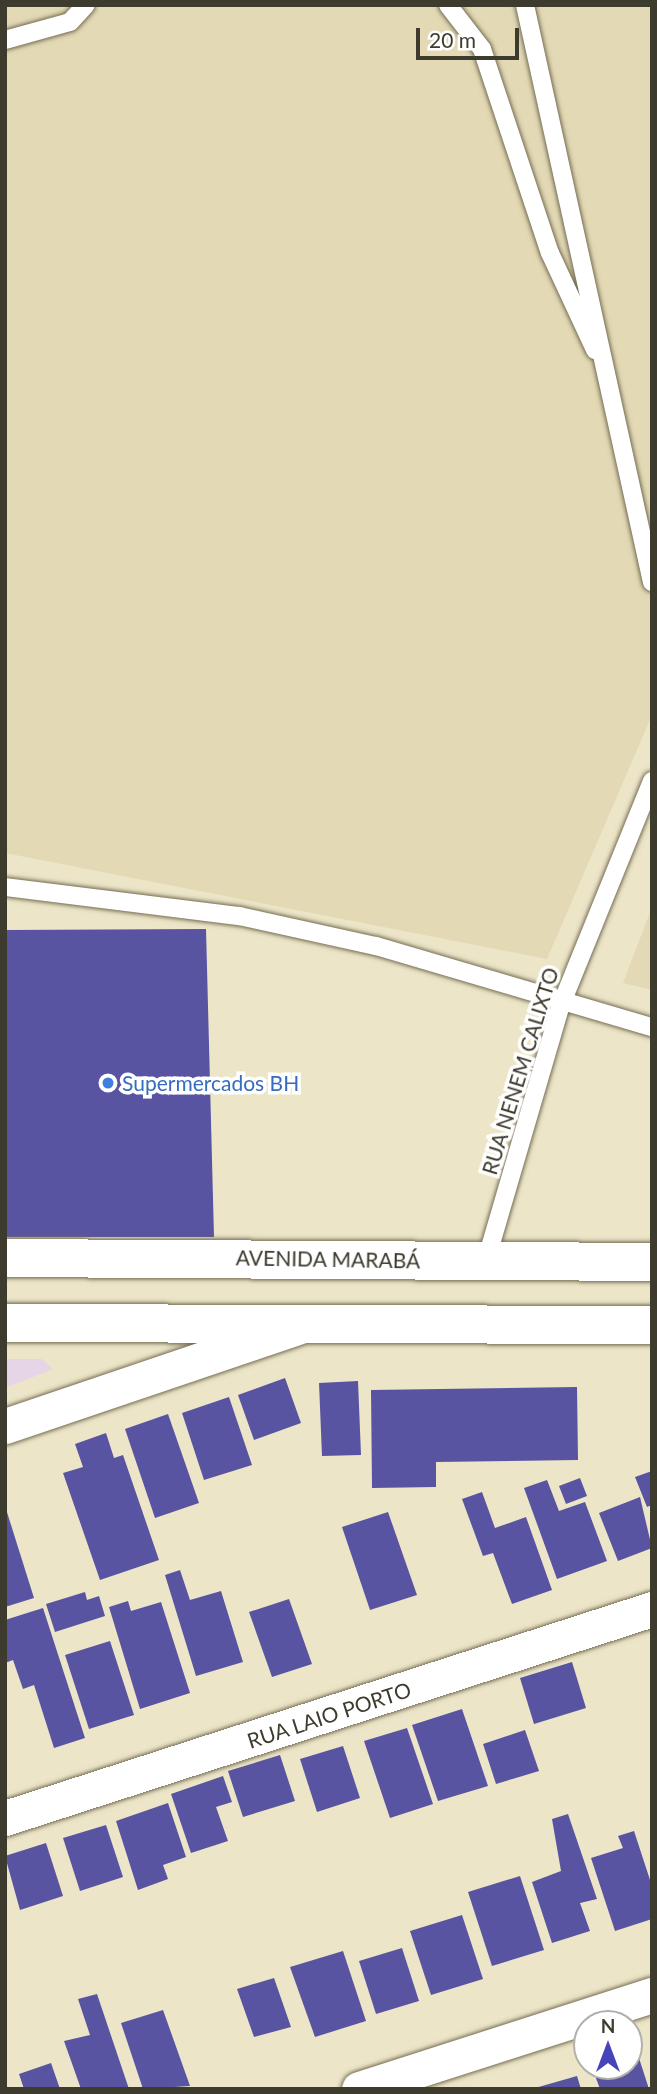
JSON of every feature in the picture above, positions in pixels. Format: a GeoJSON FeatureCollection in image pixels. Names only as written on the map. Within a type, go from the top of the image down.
{"type":"FeatureCollection","features":[{"type":"Feature","properties":{"kind":"main road","name":"AVENIDA MARABÁ"},"geometry":{"type":"LineString","coordinates":[[5,1258],[652,1262]]}},
{"type":"Feature","properties":{"kind":"main road"},"geometry":{"type":"LineString","coordinates":[[5,1323],[652,1325]]}},
{"type":"Feature","properties":{"kind":"street"},"geometry":{"type":"LineString","coordinates":[[5,1426],[310,1323]]}},
{"type":"Feature","properties":{"kind":"street","name":"RUA LAIO PORTO"},"geometry":{"type":"LineString","coordinates":[[5,1818],[652,1609]]}},
{"type":"Feature","properties":{"kind":"street"},"geometry":{"type":"LineString","coordinates":[[359,2089],[652,1995]]}},
{"type":"Feature","properties":{"kind":"lane"},"geometry":{"type":"LineString","coordinates":[[5,40],[70,22],[86,5]]}},
{"type":"Feature","properties":{"kind":"lane"},"geometry":{"type":"LineString","coordinates":[[448,5],[482,49],[550,253],[605,370]]}},
{"type":"Feature","properties":{"kind":"lane"},"geometry":{"type":"LineString","coordinates":[[526,5],[652,582]]}},
{"type":"Feature","properties":{"kind":"lane","name":"RUA NENEM CALIXTO"},"geometry":{"type":"LineString","coordinates":[[486,1261],[561,1004],[652,781]]}},
{"type":"Feature","properties":{"kind":"lane"},"geometry":{"type":"LineString","coordinates":[[5,887],[239,916],[376,946],[561,1004],[652,1027]]}},
{"type":"Feature","properties":{"kind":"shaded area"},"geometry":{"type":"Polygon","coordinates":[[[5,5],[652,5],[652,715],[547,959],[5,853],[5,5]]]}},
{"type":"Feature","properties":{"kind":"shaded area"},"geometry":{"type":"Polygon","coordinates":[[[652,907],[652,990],[623,983],[652,907]]]}},
{"type":"Feature","properties":{"kind":"shaded area"},"geometry":{"type":"Polygon","coordinates":[[[5,1359],[42,1359],[53,1369],[5,1388],[5,1359]]]}},
{"type":"Feature","properties":{"kind":"building","name":"Supermercados BH"},"geometry":{"type":"Polygon","coordinates":[[[206,929],[214,1237],[5,1237],[5,930],[206,929]]]}},
{"type":"Feature","properties":{"kind":"building"},"geometry":{"type":"Polygon","coordinates":[[[285,1378],[301,1423],[254,1440],[238,1395],[285,1378]]]}},
{"type":"Feature","properties":{"kind":"building"},"geometry":{"type":"Polygon","coordinates":[[[358,1381],[361,1455],[322,1456],[319,1383],[358,1381]]]}},
{"type":"Feature","properties":{"kind":"building"},"geometry":{"type":"Polygon","coordinates":[[[577,1387],[578,1460],[436,1462],[436,1487],[372,1488],[371,1390],[577,1387]]]}},
{"type":"Feature","properties":{"kind":"building"},"geometry":{"type":"Polygon","coordinates":[[[229,1397],[252,1465],[204,1480],[182,1413],[229,1397]]]}},
{"type":"Feature","properties":{"kind":"building"},"geometry":{"type":"Polygon","coordinates":[[[168,1414],[199,1503],[155,1518],[125,1429],[168,1414]]]}},
{"type":"Feature","properties":{"kind":"building"},"geometry":{"type":"Polygon","coordinates":[[[106,1433],[114,1458],[123,1455],[159,1560],[100,1580],[63,1473],[83,1467],[75,1444],[106,1433]]]}},
{"type":"Feature","properties":{"kind":"building"},"geometry":{"type":"Polygon","coordinates":[[[652,1471],[652,1505],[647,1507],[635,1477],[652,1471]]]}},
{"type":"Feature","properties":{"kind":"building"},"geometry":{"type":"Polygon","coordinates":[[[580,1478],[587,1496],[566,1504],[559,1486],[580,1478]]]}},
{"type":"Feature","properties":{"kind":"building"},"geometry":{"type":"Polygon","coordinates":[[[547,1480],[559,1511],[585,1502],[607,1561],[557,1579],[524,1488],[547,1480]]]}},
{"type":"Feature","properties":{"kind":"building"},"geometry":{"type":"Polygon","coordinates":[[[482,1492],[495,1528],[526,1517],[552,1590],[512,1604],[493,1553],[483,1556],[462,1499],[482,1492]]]}},
{"type":"Feature","properties":{"kind":"building"},"geometry":{"type":"Polygon","coordinates":[[[640,1497],[652,1548],[618,1561],[599,1513],[640,1497]]]}},
{"type":"Feature","properties":{"kind":"building"},"geometry":{"type":"Polygon","coordinates":[[[5,1510],[34,1598],[5,1607],[5,1510]]]}},
{"type":"Feature","properties":{"kind":"building"},"geometry":{"type":"Polygon","coordinates":[[[388,1512],[417,1595],[370,1610],[342,1527],[388,1512]]]}},
{"type":"Feature","properties":{"kind":"building"},"geometry":{"type":"Polygon","coordinates":[[[180,1570],[190,1600],[221,1591],[243,1662],[196,1676],[165,1575],[180,1570]]]}},
{"type":"Feature","properties":{"kind":"building"},"geometry":{"type":"Polygon","coordinates":[[[85,1592],[87,1600],[99,1596],[105,1616],[55,1632],[46,1604],[85,1592]]]}},
{"type":"Feature","properties":{"kind":"building"},"geometry":{"type":"Polygon","coordinates":[[[289,1599],[312,1664],[272,1677],[249,1612],[289,1599]]]}},
{"type":"Feature","properties":{"kind":"building"},"geometry":{"type":"Polygon","coordinates":[[[128,1601],[131,1611],[161,1602],[190,1693],[140,1709],[109,1607],[128,1601]]]}},
{"type":"Feature","properties":{"kind":"building"},"geometry":{"type":"Polygon","coordinates":[[[43,1608],[85,1738],[54,1748],[34,1685],[23,1689],[13,1660],[5,1663],[5,1620],[43,1608]]]}},
{"type":"Feature","properties":{"kind":"building"},"geometry":{"type":"Polygon","coordinates":[[[110,1641],[134,1715],[89,1729],[65,1655],[110,1641]]]}},
{"type":"Feature","properties":{"kind":"building"},"geometry":{"type":"Polygon","coordinates":[[[572,1662],[586,1708],[534,1724],[520,1678],[572,1662]]]}},
{"type":"Feature","properties":{"kind":"building"},"geometry":{"type":"Polygon","coordinates":[[[462,1709],[488,1786],[438,1801],[412,1725],[462,1709]]]}},
{"type":"Feature","properties":{"kind":"building"},"geometry":{"type":"Polygon","coordinates":[[[407,1728],[433,1804],[390,1818],[364,1741],[407,1728]]]}},
{"type":"Feature","properties":{"kind":"building"},"geometry":{"type":"Polygon","coordinates":[[[525,1730],[539,1771],[496,1784],[483,1744],[525,1730]]]}},
{"type":"Feature","properties":{"kind":"building"},"geometry":{"type":"Polygon","coordinates":[[[343,1746],[360,1798],[317,1812],[300,1759],[343,1746]]]}},
{"type":"Feature","properties":{"kind":"building"},"geometry":{"type":"Polygon","coordinates":[[[280,1755],[295,1801],[243,1817],[228,1771],[280,1755]]]}},
{"type":"Feature","properties":{"kind":"building"},"geometry":{"type":"Polygon","coordinates":[[[223,1776],[232,1802],[216,1807],[228,1841],[191,1853],[171,1794],[223,1776]]]}},
{"type":"Feature","properties":{"kind":"building"},"geometry":{"type":"Polygon","coordinates":[[[168,1803],[186,1857],[163,1865],[168,1879],[138,1890],[116,1821],[168,1803]]]}},
{"type":"Feature","properties":{"kind":"building"},"geometry":{"type":"Polygon","coordinates":[[[568,1814],[597,1899],[580,1903],[590,1931],[552,1943],[532,1882],[561,1871],[552,1819],[568,1814]]]}},
{"type":"Feature","properties":{"kind":"building"},"geometry":{"type":"Polygon","coordinates":[[[106,1825],[123,1877],[80,1891],[63,1838],[106,1825]]]}},
{"type":"Feature","properties":{"kind":"building"},"geometry":{"type":"Polygon","coordinates":[[[634,1831],[652,1886],[652,1919],[615,1931],[591,1858],[623,1848],[618,1836],[634,1831]]]}},
{"type":"Feature","properties":{"kind":"building"},"geometry":{"type":"Polygon","coordinates":[[[46,1843],[63,1896],[20,1910],[5,1856],[46,1843]]]}},
{"type":"Feature","properties":{"kind":"building"},"geometry":{"type":"Polygon","coordinates":[[[520,1876],[544,1950],[492,1966],[468,1892],[520,1876]]]}},
{"type":"Feature","properties":{"kind":"building"},"geometry":{"type":"Polygon","coordinates":[[[462,1915],[483,1979],[431,1995],[410,1931],[462,1915]]]}},
{"type":"Feature","properties":{"kind":"building"},"geometry":{"type":"Polygon","coordinates":[[[402,1948],[419,2001],[376,2014],[359,1961],[402,1948]]]}},
{"type":"Feature","properties":{"kind":"building"},"geometry":{"type":"Polygon","coordinates":[[[343,1951],[366,2021],[315,2037],[290,1967],[343,1951]]]}},
{"type":"Feature","properties":{"kind":"building"},"geometry":{"type":"Polygon","coordinates":[[[274,1978],[291,2027],[254,2037],[237,1989],[274,1978]]]}},
{"type":"Feature","properties":{"kind":"building"},"geometry":{"type":"Polygon","coordinates":[[[97,1994],[129,2089],[81,2089],[64,2041],[90,2035],[78,1999],[97,1994]]]}},
{"type":"Feature","properties":{"kind":"building"},"geometry":{"type":"Polygon","coordinates":[[[163,2010],[190,2086],[143,2089],[121,2023],[163,2010]]]}},
{"type":"Feature","properties":{"kind":"building"},"geometry":{"type":"Polygon","coordinates":[[[51,2063],[60,2089],[24,2089],[19,2074],[51,2063]]]}},
{"type":"Feature","properties":{"kind":"building"},"geometry":{"type":"Polygon","coordinates":[[[643,2070],[649,2089],[600,2089],[597,2080],[643,2080],[643,2070]]]}},
{"type":"Feature","properties":{"kind":"building"},"geometry":{"type":"Polygon","coordinates":[[[573,2077],[573,2080],[578,2080],[581,2089],[536,2089],[573,2077]]]}},
{"type":"Feature","properties":{"kind":"place","name":"Supermercados BH"},"geometry":{"type":"Point","coordinates":[108,1083]}}]}
